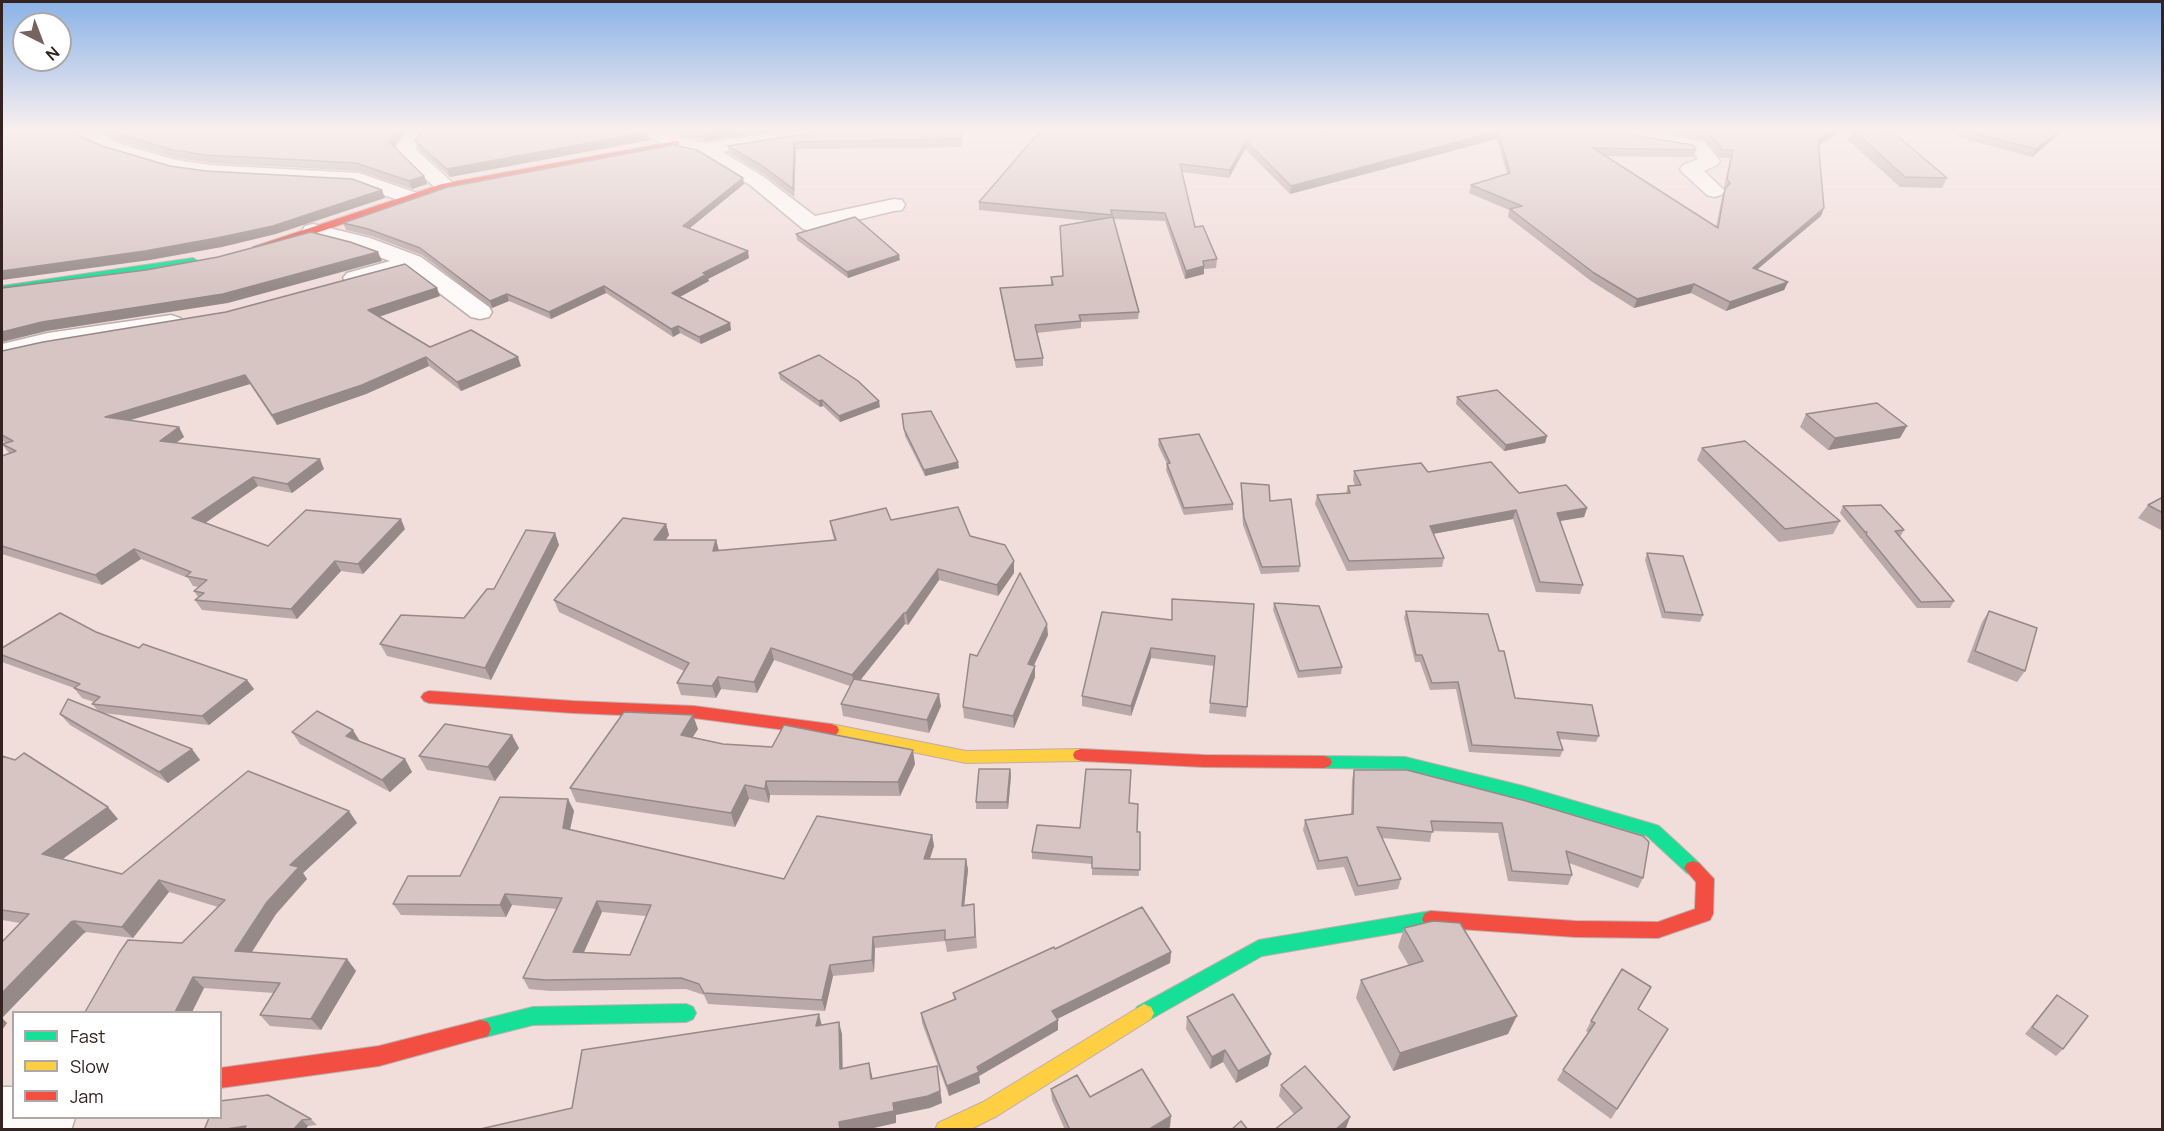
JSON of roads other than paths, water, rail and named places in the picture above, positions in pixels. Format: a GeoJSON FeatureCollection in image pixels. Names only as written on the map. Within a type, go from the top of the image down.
{"type":"FeatureCollection","features":[{"type":"Feature","properties":{"kind":"street"},"geometry":{"type":"LineString","coordinates":[[369,183],[409,198]]}},
{"type":"Feature","properties":{"kind":"street"},"geometry":{"type":"LineString","coordinates":[[441,183],[445,186]]}},
{"type":"Feature","properties":{"kind":"street"},"geometry":{"type":"LineString","coordinates":[[243,251],[313,231],[445,186],[462,183]]}},
{"type":"Feature","properties":{"kind":"street"},"geometry":{"type":"LineString","coordinates":[[758,183],[810,224],[894,205]]}},
{"type":"Feature","properties":{"kind":"street"},"geometry":{"type":"LineString","coordinates":[[1705,183],[1714,191]]}},
{"type":"Feature","properties":{"kind":"street"},"geometry":{"type":"LineString","coordinates":[[313,231],[362,243],[413,262],[480,312]]}},
{"type":"Feature","properties":{"kind":"street"},"geometry":{"type":"LineString","coordinates":[[2,289],[150,269],[212,258]]}},
{"type":"Feature","properties":{"kind":"street"},"geometry":{"type":"LineString","coordinates":[[334,284],[413,262]]}},
{"type":"Feature","properties":{"kind":"street"},"geometry":{"type":"LineString","coordinates":[[2,352],[48,341],[189,320]]}},
{"type":"Feature","properties":{"kind":"street"},"geometry":{"type":"LineString","coordinates":[[429,697],[573,707],[694,712],[806,725],[966,757],[1115,755],[1204,761],[1405,763],[1523,793],[1653,831],[1706,879],[1704,914],[1658,930],[1426,920],[1259,948],[1112,1030],[990,1110],[945,1130]]}},
{"type":"Feature","properties":{"kind":"street"},"geometry":{"type":"LineString","coordinates":[[222,1078],[379,1056],[533,1016],[686,1013]]}}]}
